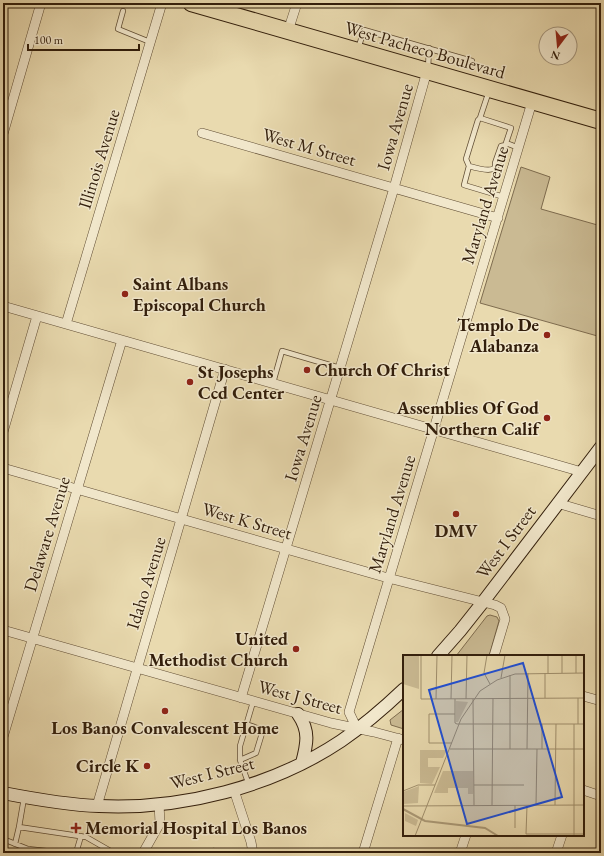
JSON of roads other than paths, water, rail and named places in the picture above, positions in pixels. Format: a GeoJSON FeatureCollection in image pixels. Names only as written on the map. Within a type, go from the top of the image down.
{"type":"FeatureCollection","features":[{"type":"Feature","properties":{"kind":"highway","name":"West Pacheco Boulevard"},"geometry":{"type":"LineString","coordinates":[[191,3],[222,7],[288,31],[601,121]]}},
{"type":"Feature","properties":{"kind":"street"},"geometry":{"type":"LineString","coordinates":[[3,134],[41,3]]}},
{"type":"Feature","properties":{"kind":"street","name":"Illinois Avenue"},"geometry":{"type":"LineString","coordinates":[[66,324],[162,3]]}},
{"type":"Feature","properties":{"kind":"street"},"geometry":{"type":"LineString","coordinates":[[288,31],[297,3]]}},
{"type":"Feature","properties":{"kind":"street","name":"Iowa Avenue"},"geometry":{"type":"LineString","coordinates":[[241,698],[331,401],[428,71]]}},
{"type":"Feature","properties":{"kind":"street","name":"Maryland Avenue"},"geometry":{"type":"LineString","coordinates":[[357,729],[349,712],[532,102]]}},
{"type":"Feature","properties":{"kind":"street","name":"West M Street"},"geometry":{"type":"LineString","coordinates":[[202,133],[498,218]]}},
{"type":"Feature","properties":{"kind":"street"},"geometry":{"type":"LineString","coordinates":[[3,306],[225,369],[434,431],[582,472]]}},
{"type":"Feature","properties":{"kind":"street"},"geometry":{"type":"LineString","coordinates":[[3,432],[37,316]]}},
{"type":"Feature","properties":{"kind":"street","name":"Delaware Avenue"},"geometry":{"type":"LineString","coordinates":[[3,738],[122,340]]}},
{"type":"Feature","properties":{"kind":"street","name":"Idaho Avenue"},"geometry":{"type":"LineString","coordinates":[[97,806],[225,369]]}},
{"type":"Feature","properties":{"kind":"street","name":"West I Street"},"geometry":{"type":"LineString","coordinates":[[439,655],[483,602],[601,447]]}},
{"type":"Feature","properties":{"kind":"street","name":"West K Street"},"geometry":{"type":"LineString","coordinates":[[3,468],[388,578],[495,605],[501,608],[505,619],[494,655]]}},
{"type":"Feature","properties":{"kind":"street"},"geometry":{"type":"LineString","coordinates":[[557,504],[601,516]]}},
{"type":"Feature","properties":{"kind":"street","name":"West J Street"},"geometry":{"type":"LineString","coordinates":[[3,630],[253,702],[401,739]]}},
{"type":"Feature","properties":{"kind":"street","name":"West I Street"},"geometry":{"type":"LineString","coordinates":[[3,793],[97,806],[135,806],[159,804],[209,796],[234,790],[302,763],[340,741],[357,729],[403,691]]}},
{"type":"Feature","properties":{"kind":"street"},"geometry":{"type":"LineString","coordinates":[[584,696],[601,701]]}},
{"type":"Feature","properties":{"kind":"street"},"geometry":{"type":"LineString","coordinates":[[298,714],[304,723],[306,733],[306,746],[302,763]]}},
{"type":"Feature","properties":{"kind":"street"},"geometry":{"type":"LineString","coordinates":[[363,853],[401,739]]}},
{"type":"Feature","properties":{"kind":"street"},"geometry":{"type":"LineString","coordinates":[[234,790],[251,842],[253,853]]}},
{"type":"Feature","properties":{"kind":"street"},"geometry":{"type":"LineString","coordinates":[[584,790],[601,796]]}},
{"type":"Feature","properties":{"kind":"street"},"geometry":{"type":"LineString","coordinates":[[143,853],[160,822],[159,804]]}},
{"type":"Feature","properties":{"kind":"street"},"geometry":{"type":"LineString","coordinates":[[460,853],[466,836]]}},
{"type":"Feature","properties":{"kind":"street"},"geometry":{"type":"LineString","coordinates":[[556,853],[562,836]]}},
{"type":"Feature","properties":{"kind":"lane"},"geometry":{"type":"LineString","coordinates":[[123,11],[118,29],[150,42]]}},
{"type":"Feature","properties":{"kind":"lane"},"geometry":{"type":"LineString","coordinates":[[358,51],[364,30],[472,61]]}},
{"type":"Feature","properties":{"kind":"lane"},"geometry":{"type":"LineString","coordinates":[[428,71],[429,48]]}},
{"type":"Feature","properties":{"kind":"lane"},"geometry":{"type":"LineString","coordinates":[[489,89],[466,158],[469,166],[464,185],[504,197]]}},
{"type":"Feature","properties":{"kind":"lane"},"geometry":{"type":"LineString","coordinates":[[469,166],[485,171],[498,167],[511,128],[480,118]]}},
{"type":"Feature","properties":{"kind":"lane"},"geometry":{"type":"LineString","coordinates":[[506,144],[519,148]]}},
{"type":"Feature","properties":{"kind":"lane"},"geometry":{"type":"LineString","coordinates":[[273,383],[282,351],[340,368]]}},
{"type":"Feature","properties":{"kind":"lane"},"geometry":{"type":"LineString","coordinates":[[249,785],[240,760],[240,746],[253,702]]}},
{"type":"Feature","properties":{"kind":"lane"},"geometry":{"type":"LineString","coordinates":[[240,760],[256,753],[263,730],[246,724]]}},
{"type":"Feature","properties":{"kind":"lane"},"geometry":{"type":"LineString","coordinates":[[15,844],[25,797]]}},
{"type":"Feature","properties":{"kind":"lane"},"geometry":{"type":"LineString","coordinates":[[19,827],[86,837],[114,853]]}},
{"type":"Feature","properties":{"kind":"lane"},"geometry":{"type":"LineString","coordinates":[[76,853],[81,836]]}},
{"type":"Feature","properties":{"kind":"lane"},"geometry":{"type":"LineString","coordinates":[[3,839],[28,848],[64,853]]}},
{"type":"Feature","properties":{"kind":"lane"},"geometry":{"type":"LineString","coordinates":[[213,853],[214,851],[217,853]]}},
{"type":"Feature","properties":{"kind":"place","name":"Saint Albans Episcopal Church"},"geometry":{"type":"Point","coordinates":[125,294]}},
{"type":"Feature","properties":{"kind":"place","name":"Templo De Alabanza"},"geometry":{"type":"Point","coordinates":[547,335]}},
{"type":"Feature","properties":{"kind":"place","name":"Church Of Christ"},"geometry":{"type":"Point","coordinates":[307,370]}},
{"type":"Feature","properties":{"kind":"place","name":"St Josephs Ccd Center"},"geometry":{"type":"Point","coordinates":[190,382]}},
{"type":"Feature","properties":{"kind":"place","name":"Assemblies Of God Northern Calif"},"geometry":{"type":"Point","coordinates":[547,418]}},
{"type":"Feature","properties":{"kind":"place","name":"DMV"},"geometry":{"type":"Point","coordinates":[456,514]}},
{"type":"Feature","properties":{"kind":"place","name":"United Methodist Church"},"geometry":{"type":"Point","coordinates":[296,649]}},
{"type":"Feature","properties":{"kind":"place","name":"Los Banos Convalescent Home"},"geometry":{"type":"Point","coordinates":[165,711]}},
{"type":"Feature","properties":{"kind":"place","name":"Circle K"},"geometry":{"type":"Point","coordinates":[147,766]}},
{"type":"Feature","properties":{"kind":"place","name":"Memorial Hospital Los Banos"},"geometry":{"type":"Point","coordinates":[76,828]}}]}
